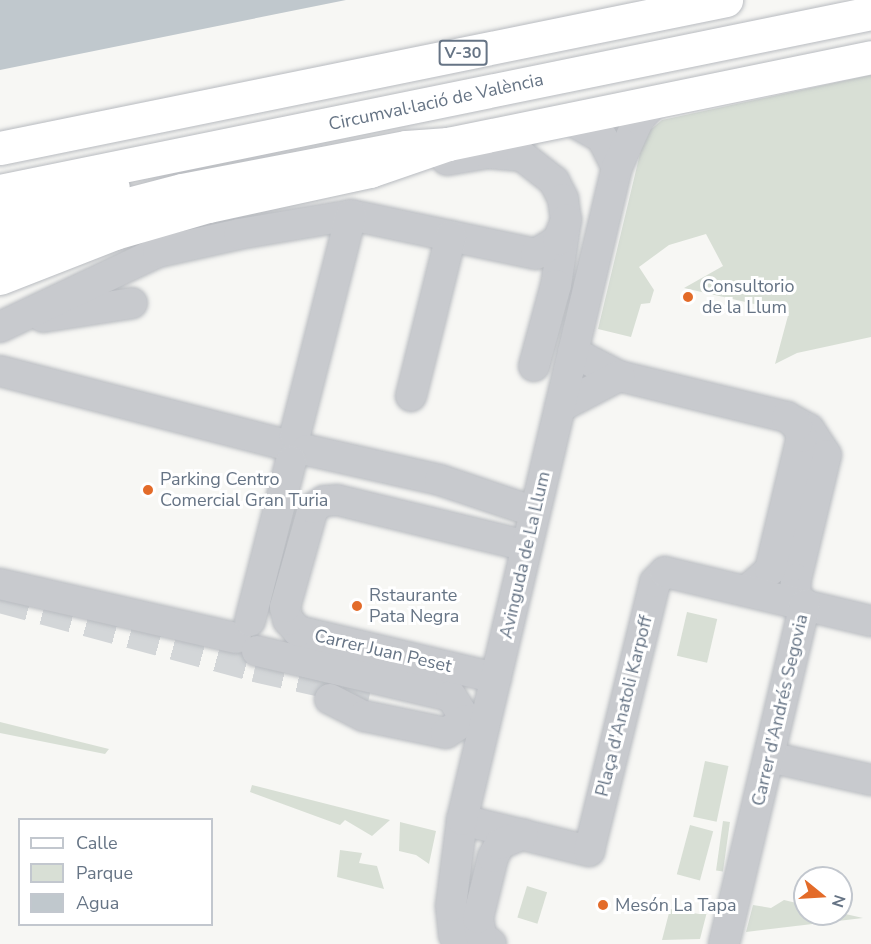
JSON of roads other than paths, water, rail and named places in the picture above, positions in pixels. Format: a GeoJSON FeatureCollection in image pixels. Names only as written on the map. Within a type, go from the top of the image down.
{"type":"FeatureCollection","features":[{"type":"Feature","properties":{"kind":"main road","name":"V-30"},"geometry":{"type":"LineString","coordinates":[[0,148],[726,0]]}},
{"type":"Feature","properties":{"kind":"main road","name":"Circumval·lació de València"},"geometry":{"type":"LineString","coordinates":[[0,191],[871,13]]}},
{"type":"Feature","properties":{"kind":"main road"},"geometry":{"type":"LineString","coordinates":[[0,245],[86,215],[182,190],[406,147],[448,144],[871,57]]}},
{"type":"Feature","properties":{"kind":"main road"},"geometry":{"type":"LineString","coordinates":[[0,165],[158,130],[201,107]]}},
{"type":"Feature","properties":{"kind":"main road"},"geometry":{"type":"LineString","coordinates":[[0,222],[119,184],[315,143],[376,114]]}},
{"type":"Feature","properties":{"kind":"main road"},"geometry":{"type":"LineString","coordinates":[[0,278],[115,233],[208,206],[370,171],[448,144]]}},
{"type":"Feature","properties":{"kind":"street","name":"Avinguda de La Llum"},"geometry":{"type":"LineString","coordinates":[[459,944],[451,911],[475,722],[496,678],[617,167],[639,119],[655,101]]}},
{"type":"Feature","properties":{"kind":"street"},"geometry":{"type":"LineString","coordinates":[[570,120],[602,138],[617,167]]}},
{"type":"Feature","properties":{"kind":"street"},"geometry":{"type":"LineString","coordinates":[[370,171],[398,170],[507,152],[536,164],[554,181],[563,199],[566,220],[556,285],[534,366]]}},
{"type":"Feature","properties":{"kind":"street"},"geometry":{"type":"LineString","coordinates":[[7,324],[158,252],[351,215],[536,254],[558,240],[566,220]]}},
{"type":"Feature","properties":{"kind":"street"},"geometry":{"type":"LineString","coordinates":[[248,637],[351,215]]}},
{"type":"Feature","properties":{"kind":"street"},"geometry":{"type":"LineString","coordinates":[[411,396],[451,236]]}},
{"type":"Feature","properties":{"kind":"street"},"geometry":{"type":"LineString","coordinates":[[7,324],[132,303]]}},
{"type":"Feature","properties":{"kind":"street"},"geometry":{"type":"LineString","coordinates":[[573,352],[619,376],[787,417],[797,425],[802,437],[770,570],[746,591]]}},
{"type":"Feature","properties":{"kind":"street"},"geometry":{"type":"LineString","coordinates":[[0,371],[294,447],[440,480],[535,512]]}},
{"type":"Feature","properties":{"kind":"street"},"geometry":{"type":"LineString","coordinates":[[560,407],[619,376]]}},
{"type":"Feature","properties":{"kind":"street","name":"Carrer d'Andrés Segovia"},"geometry":{"type":"LineString","coordinates":[[724,944],[769,757],[798,604],[795,594],[796,579],[826,455],[806,425],[787,417]]}},
{"type":"Feature","properties":{"kind":"street","name":"Carrer Juan Peset"},"geometry":{"type":"LineString","coordinates":[[496,678],[298,631],[288,620],[285,608],[313,508],[324,501],[337,500],[527,546]]}},
{"type":"Feature","properties":{"kind":"street","name":"Plaça d'Anatoli Karpoff"},"geometry":{"type":"LineString","coordinates":[[523,834],[590,851],[655,582],[672,571],[746,591]]}},
{"type":"Feature","properties":{"kind":"street"},"geometry":{"type":"LineString","coordinates":[[3,585],[248,637],[451,696],[475,722]]}},
{"type":"Feature","properties":{"kind":"street"},"geometry":{"type":"LineString","coordinates":[[746,591],[871,621]]}},
{"type":"Feature","properties":{"kind":"street"},"geometry":{"type":"LineString","coordinates":[[370,693],[475,722]]}},
{"type":"Feature","properties":{"kind":"street"},"geometry":{"type":"LineString","coordinates":[[330,699],[364,716],[446,733],[475,722]]}},
{"type":"Feature","properties":{"kind":"street"},"geometry":{"type":"LineString","coordinates":[[769,757],[871,780]]}},
{"type":"Feature","properties":{"kind":"street"},"geometry":{"type":"LineString","coordinates":[[462,820],[523,834]]}},
{"type":"Feature","properties":{"kind":"street"},"geometry":{"type":"LineString","coordinates":[[491,944],[481,936],[478,918],[493,856],[500,844],[523,834]]}},
{"type":"Feature","properties":{"kind":"water"},"geometry":{"type":"Polygon","coordinates":[[[0,0],[346,0],[0,70],[0,0]]]}},
{"type":"Feature","properties":{"kind":"tunnel"},"geometry":{"type":"LineString","coordinates":[[0,598],[255,667],[370,693]]}},
{"type":"Feature","properties":{"kind":"place","name":"Consultorio de la Llum"},"geometry":{"type":"Point","coordinates":[688,297]}},
{"type":"Feature","properties":{"kind":"place","name":"Parking Centro Comercial Gran Turia"},"geometry":{"type":"Point","coordinates":[148,490]}},
{"type":"Feature","properties":{"kind":"place","name":"Rstaurante Pata Negra"},"geometry":{"type":"Point","coordinates":[357,606]}},
{"type":"Feature","properties":{"kind":"place","name":"Mesón La Tapa"},"geometry":{"type":"Point","coordinates":[603,905]}}]}
